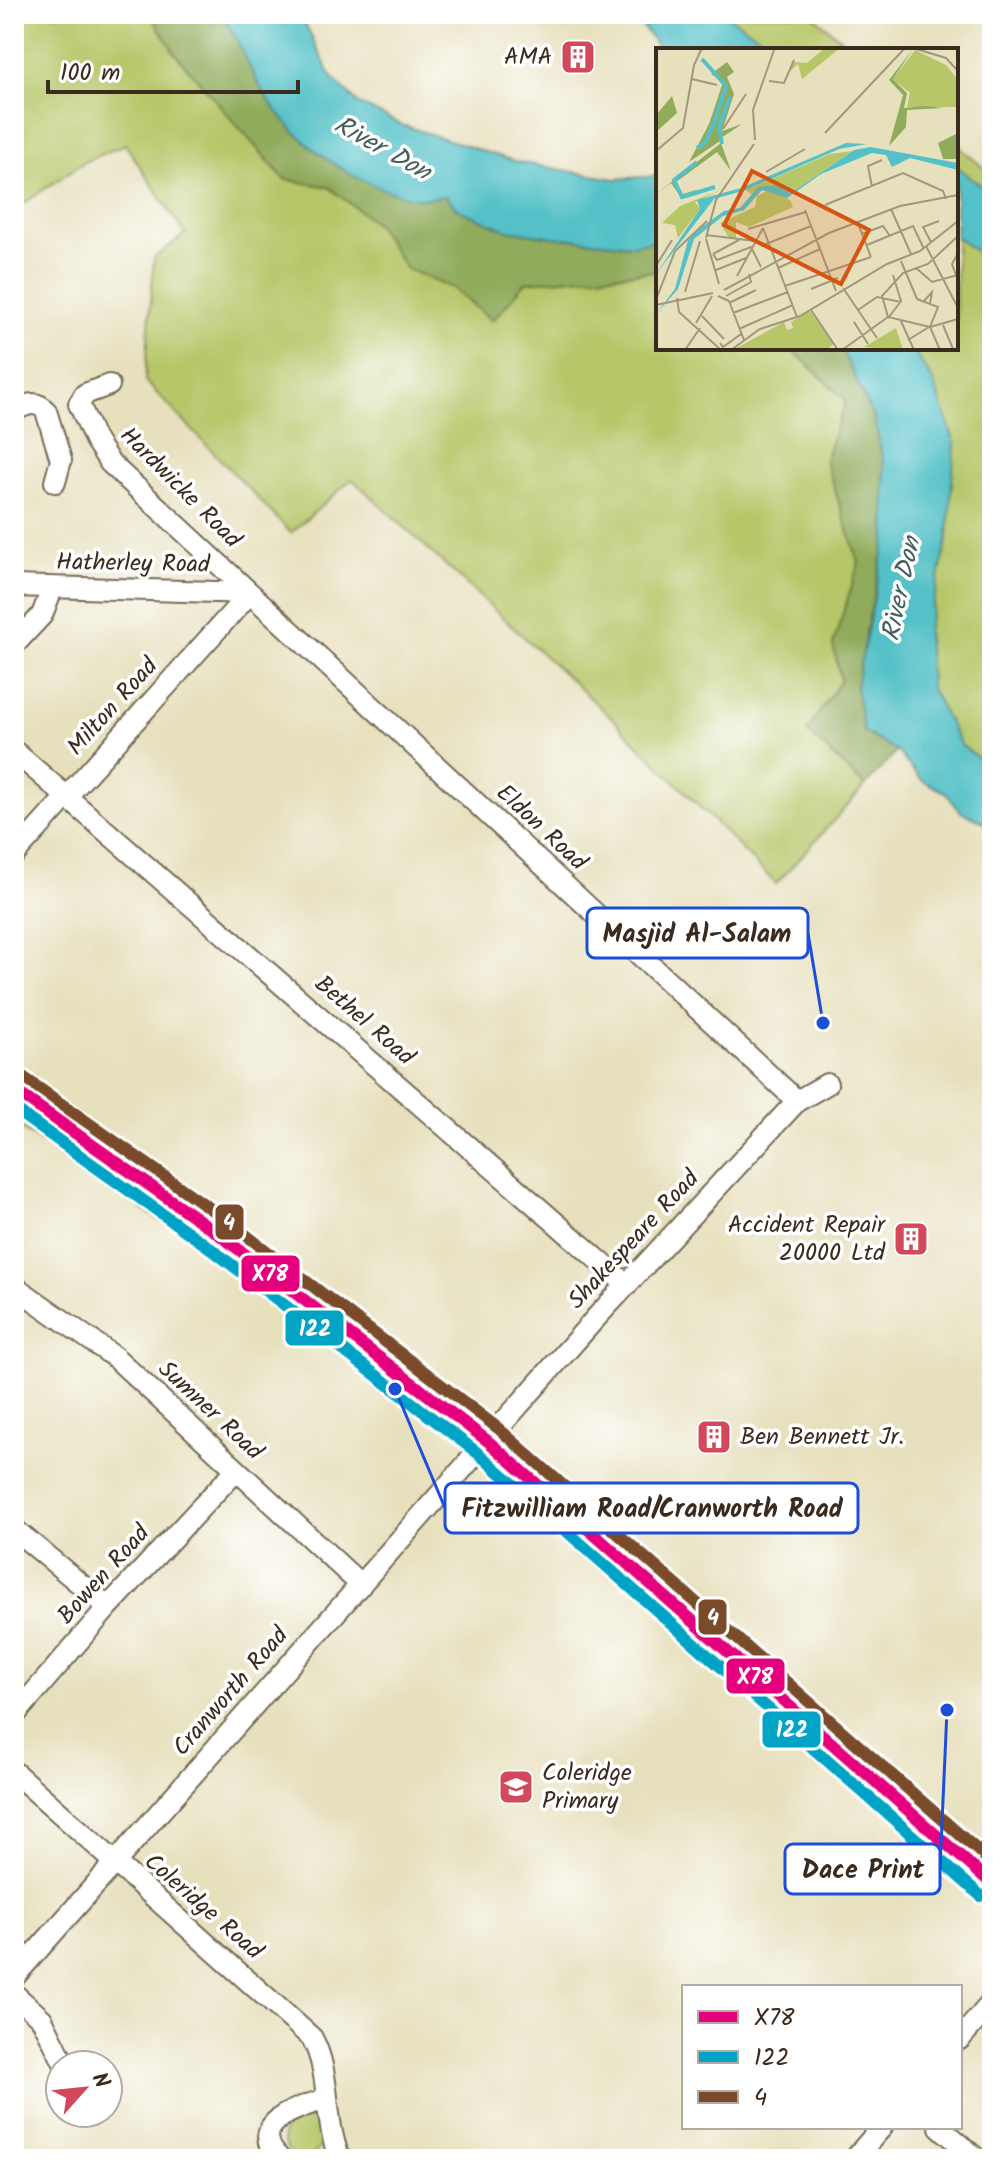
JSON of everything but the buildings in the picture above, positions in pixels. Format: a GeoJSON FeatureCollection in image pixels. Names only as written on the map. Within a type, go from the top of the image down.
{"type":"FeatureCollection","features":[{"type":"Feature","properties":{"kind":"main road"},"geometry":{"type":"LineString","coordinates":[[14,1090],[216,1232],[489,1442],[992,1884]]}},
{"type":"Feature","properties":{"kind":"street","name":"Hardwicke Road"},"geometry":{"type":"LineString","coordinates":[[109,385],[85,394],[79,404],[103,454],[250,593]]}},
{"type":"Feature","properties":{"kind":"street"},"geometry":{"type":"LineString","coordinates":[[14,410],[34,403],[46,411],[61,460],[55,482]]}},
{"type":"Feature","properties":{"kind":"street","name":"Hatherley Road"},"geometry":{"type":"LineString","coordinates":[[14,586],[250,593]]}},
{"type":"Feature","properties":{"kind":"street"},"geometry":{"type":"LineString","coordinates":[[14,645],[42,615],[52,589]]}},
{"type":"Feature","properties":{"kind":"street","name":"Milton Road"},"geometry":{"type":"LineString","coordinates":[[14,855],[250,593]]}},
{"type":"Feature","properties":{"kind":"street","name":"Eldon Road"},"geometry":{"type":"LineString","coordinates":[[250,593],[797,1101]]}},
{"type":"Feature","properties":{"kind":"street","name":"Bethel Road"},"geometry":{"type":"LineString","coordinates":[[14,751],[627,1285]]}},
{"type":"Feature","properties":{"kind":"street","name":"Shakespeare Road"},"geometry":{"type":"LineString","coordinates":[[489,1442],[627,1285],[797,1101],[827,1084]]}},
{"type":"Feature","properties":{"kind":"street","name":"Sumner Road"},"geometry":{"type":"LineString","coordinates":[[14,1286],[108,1351],[361,1585]]}},
{"type":"Feature","properties":{"kind":"street","name":"Cranworth Road"},"geometry":{"type":"LineString","coordinates":[[14,1977],[489,1442]]}},
{"type":"Feature","properties":{"kind":"street","name":"Bowen Road"},"geometry":{"type":"LineString","coordinates":[[14,1716],[108,1607],[235,1471]]}},
{"type":"Feature","properties":{"kind":"street"},"geometry":{"type":"LineString","coordinates":[[14,1529],[108,1607]]}},
{"type":"Feature","properties":{"kind":"street","name":"Coleridge Road"},"geometry":{"type":"LineString","coordinates":[[14,1772],[312,2038],[323,2068],[336,2158]]}},
{"type":"Feature","properties":{"kind":"street"},"geometry":{"type":"LineString","coordinates":[[14,1994],[42,2019],[59,2049]]}},
{"type":"Feature","properties":{"kind":"street"},"geometry":{"type":"LineString","coordinates":[[962,2037],[992,2002]]}},
{"type":"Feature","properties":{"kind":"street"},"geometry":{"type":"LineString","coordinates":[[280,2159],[271,2146],[269,2136],[277,2120],[296,2108],[327,2099]]}},
{"type":"Feature","properties":{"kind":"street"},"geometry":{"type":"LineString","coordinates":[[854,2159],[880,2129]]}},
{"type":"Feature","properties":{"kind":"street"},"geometry":{"type":"LineString","coordinates":[[942,2129],[977,2159]]}},
{"type":"Feature","properties":{"kind":"green space"},"geometry":{"type":"Polygon","coordinates":[[[14,14],[150,14],[177,56],[284,179],[329,187],[376,224],[406,269],[453,288],[492,320],[526,282],[656,271],[656,350],[790,350],[799,356],[846,400],[825,460],[859,563],[833,645],[841,680],[807,731],[865,786],[776,884],[613,719],[352,479],[291,533],[145,381],[154,258],[185,234],[125,144],[84,162],[14,210],[14,14]]]}},
{"type":"Feature","properties":{"kind":"green space"},"geometry":{"type":"Polygon","coordinates":[[[150,14],[220,14],[232,29],[418,199],[446,196],[458,210],[508,230],[632,245],[656,240],[656,271],[526,282],[492,321],[453,288],[406,269],[376,224],[329,187],[284,179],[177,56],[150,14]]]}},
{"type":"Feature","properties":{"kind":"green space"},"geometry":{"type":"Polygon","coordinates":[[[725,14],[812,14],[851,48],[777,48],[725,14]]]}},
{"type":"Feature","properties":{"kind":"green space"},"geometry":{"type":"Polygon","coordinates":[[[958,146],[992,175],[992,194],[958,168],[958,146]]]}},
{"type":"Feature","properties":{"kind":"green space"},"geometry":{"type":"Polygon","coordinates":[[[958,238],[992,263],[992,768],[961,745],[930,688],[927,630],[948,536],[933,381],[913,350],[958,350],[958,238]]]}},
{"type":"Feature","properties":{"kind":"green space"},"geometry":{"type":"Polygon","coordinates":[[[790,350],[842,350],[874,417],[884,466],[886,539],[866,631],[864,732],[897,751],[865,786],[807,731],[841,680],[833,645],[859,563],[825,460],[846,400],[790,350]]]}},
{"type":"Feature","properties":{"kind":"green space"},"geometry":{"type":"Polygon","coordinates":[[[14,1112],[164,1216],[160,1221],[14,1124],[14,1112]]]}},
{"type":"Feature","properties":{"kind":"green space"},"geometry":{"type":"Polygon","coordinates":[[[303,2117],[317,2123],[323,2137],[317,2151],[303,2157],[289,2151],[283,2137],[289,2123],[303,2117]]]}},
{"type":"Feature","properties":{"kind":"water","name":"River Don"},"geometry":{"type":"Polygon","coordinates":[[[220,14],[300,14],[332,78],[359,104],[402,125],[517,162],[615,179],[656,176],[656,240],[632,245],[508,230],[458,210],[446,196],[415,198],[350,174],[312,147],[279,114],[259,85],[220,14]]]}},
{"type":"Feature","properties":{"kind":"water"},"geometry":{"type":"Polygon","coordinates":[[[632,14],[725,14],[777,48],[688,48],[683,45],[659,48],[632,14]]]}},
{"type":"Feature","properties":{"kind":"water"},"geometry":{"type":"Polygon","coordinates":[[[958,168],[992,194],[992,263],[958,238],[958,168]]]}},
{"type":"Feature","properties":{"kind":"water","name":"River Don"},"geometry":{"type":"Polygon","coordinates":[[[842,350],[913,350],[933,381],[955,443],[948,536],[927,630],[930,687],[961,745],[992,768],[992,833],[984,822],[961,812],[945,792],[921,780],[897,751],[864,732],[856,686],[886,539],[884,466],[874,417],[842,350]]]}},
{"type":"Feature","properties":{"kind":"transit line","name":"4"},"geometry":{"type":"LineString","coordinates":[[23,1077],[225,1219],[499,1429],[992,1863]]}},
{"type":"Feature","properties":{"kind":"transit line","name":"X78"},"geometry":{"type":"LineString","coordinates":[[14,1090],[216,1232],[489,1442],[992,1884]]}},
{"type":"Feature","properties":{"kind":"transit line","name":"122"},"geometry":{"type":"LineString","coordinates":[[14,1109],[206,1245],[479,1454],[981,1896]]}},
{"type":"Feature","properties":{"kind":"place","name":"AMA"},"geometry":{"type":"Point","coordinates":[578,57]}},
{"type":"Feature","properties":{"kind":"place","name":"Masjid Al-Salam"},"geometry":{"type":"Point","coordinates":[823,1023]}},
{"type":"Feature","properties":{"kind":"place","name":"Accident Repair 20000 Ltd"},"geometry":{"type":"Point","coordinates":[911,1239]}},
{"type":"Feature","properties":{"kind":"place","name":"Fitzwilliam Road/Cranworth Road"},"geometry":{"type":"Point","coordinates":[395,1389]}},
{"type":"Feature","properties":{"kind":"place","name":"Ben Bennett Jr."},"geometry":{"type":"Point","coordinates":[714,1437]}},
{"type":"Feature","properties":{"kind":"place","name":"Dace Print"},"geometry":{"type":"Point","coordinates":[947,1710]}},
{"type":"Feature","properties":{"kind":"place","name":"Coleridge Primary"},"geometry":{"type":"Point","coordinates":[516,1787]}}]}
